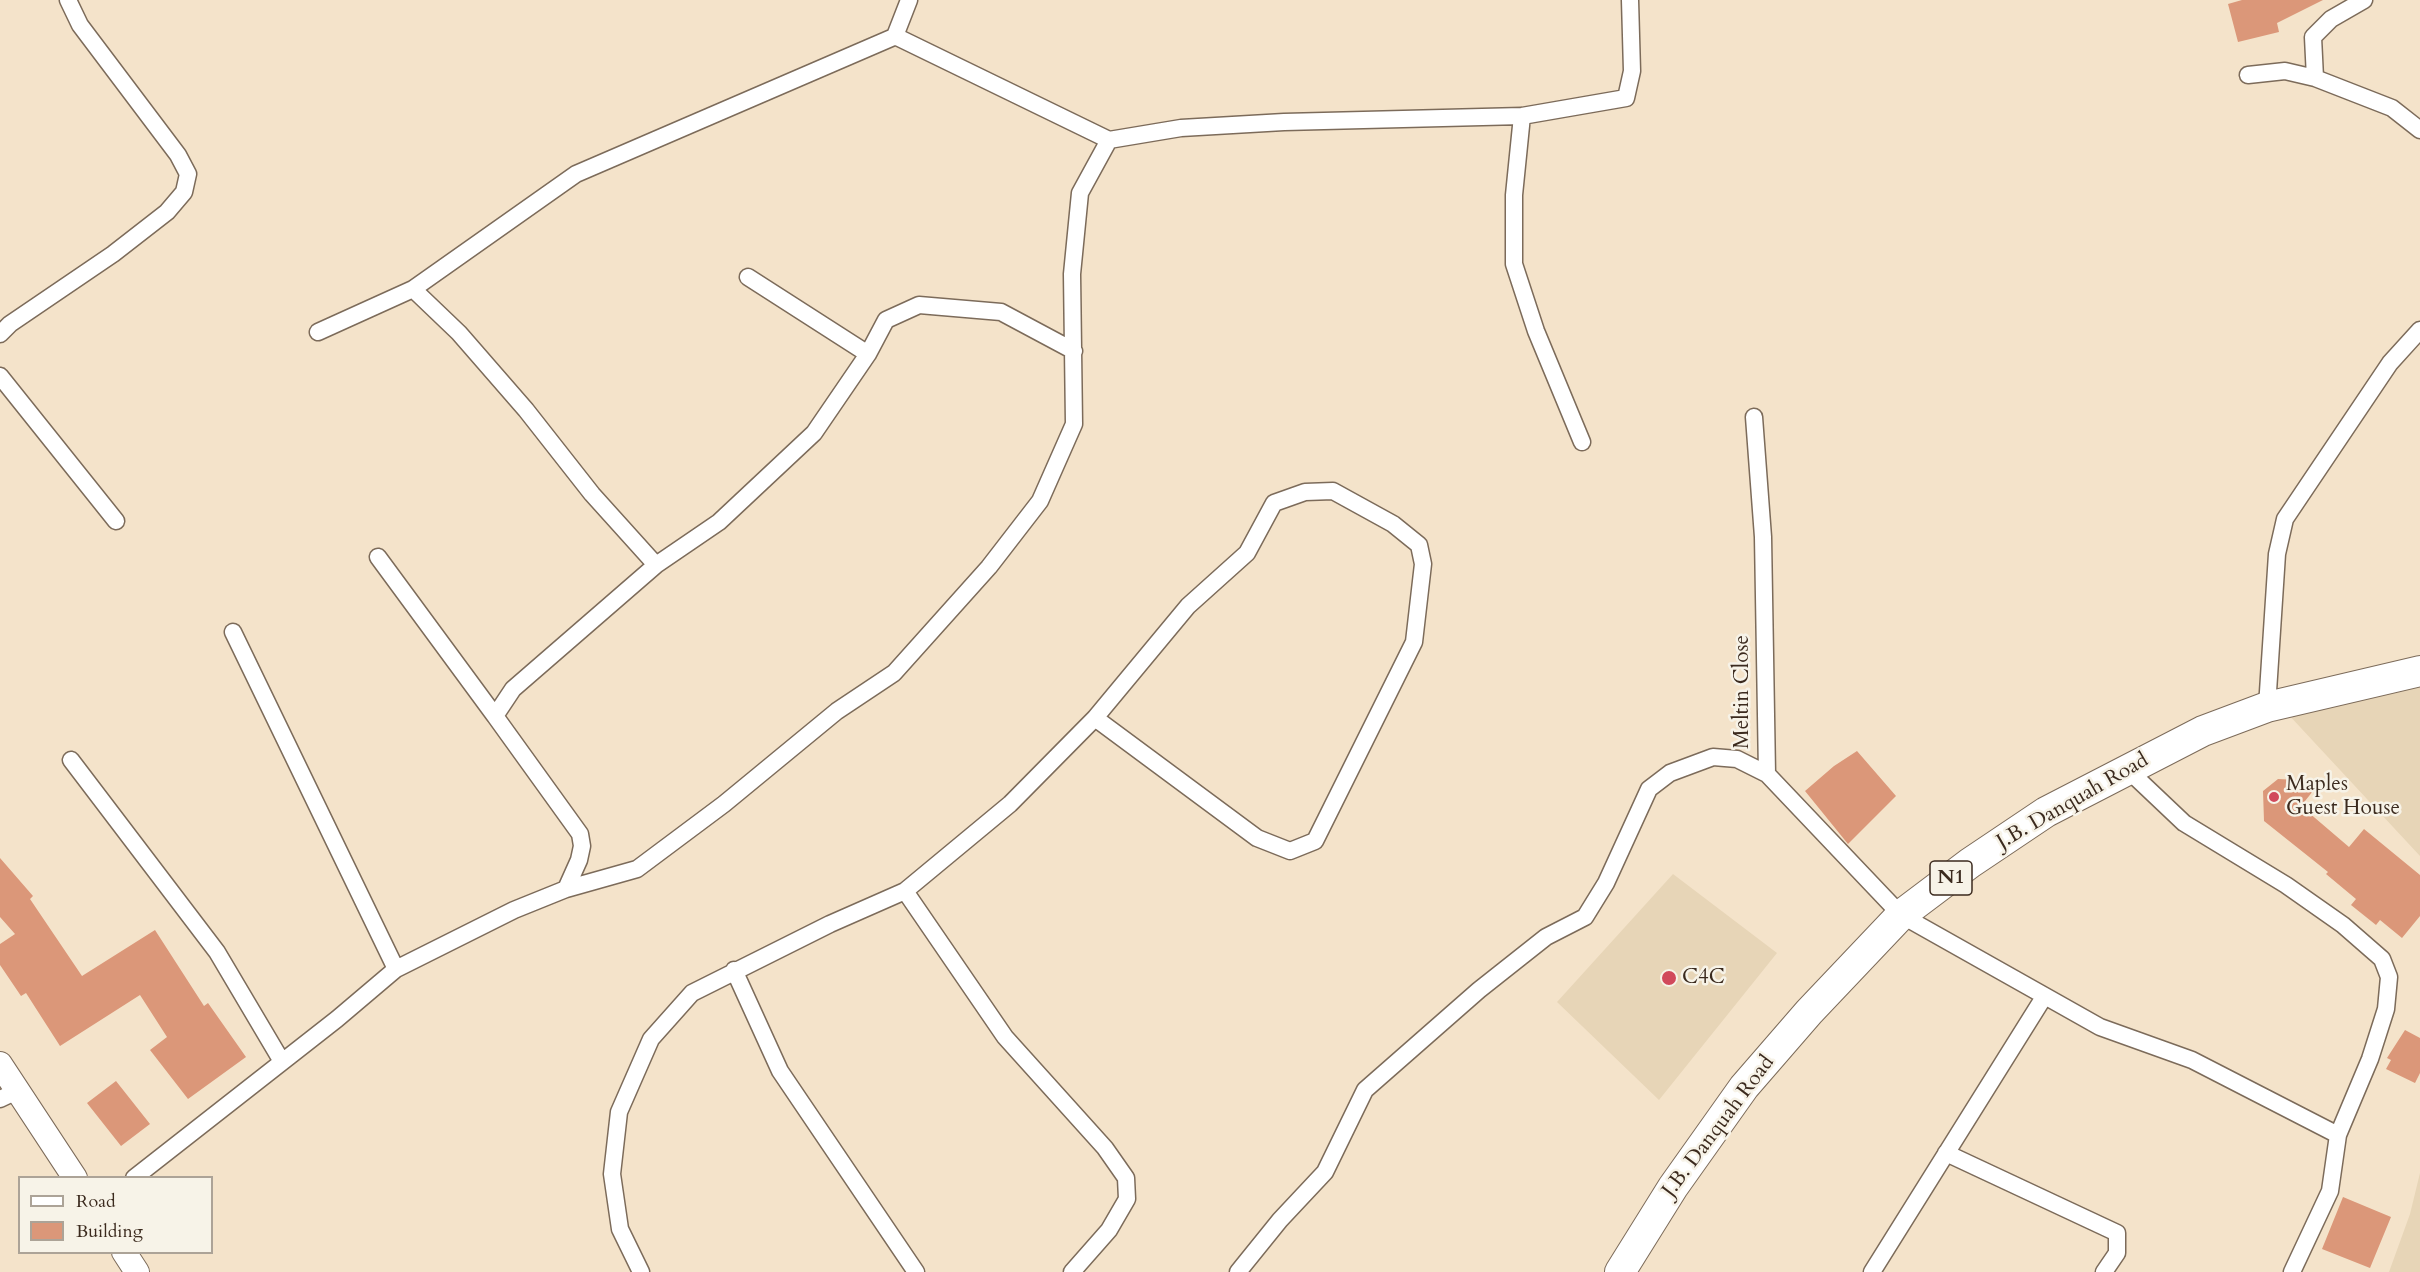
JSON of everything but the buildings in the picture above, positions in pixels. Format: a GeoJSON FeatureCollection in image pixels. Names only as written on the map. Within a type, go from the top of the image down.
{"type":"FeatureCollection","features":[{"type":"Feature","properties":{"kind":"highway","name":"J.B. Danquah Road"},"geometry":{"type":"LineString","coordinates":[[1620,1272],[1673,1187],[1744,1087],[1809,1012],[1901,915],[2046,812],[2203,731],[2267,707],[2420,671]]}},
{"type":"Feature","properties":{"kind":"street"},"geometry":{"type":"LineString","coordinates":[[0,334],[10,324],[114,254],[167,212],[184,192],[188,174],[178,155],[80,25],[68,0]]}},
{"type":"Feature","properties":{"kind":"street"},"geometry":{"type":"LineString","coordinates":[[318,332],[413,289],[576,174],[896,36],[909,0]]}},
{"type":"Feature","properties":{"kind":"street"},"geometry":{"type":"LineString","coordinates":[[896,36],[1108,140],[1192,127],[1522,116],[1626,98],[1632,71],[1630,0]]}},
{"type":"Feature","properties":{"kind":"street"},"geometry":{"type":"LineString","coordinates":[[2315,78],[2313,37],[2331,19],[2364,0]]}},
{"type":"Feature","properties":{"kind":"street"},"geometry":{"type":"LineString","coordinates":[[2248,75],[2284,71],[2315,78],[2392,108],[2420,130]]}},
{"type":"Feature","properties":{"kind":"street"},"geometry":{"type":"LineString","coordinates":[[1522,116],[1514,195],[1514,264],[1536,331],[1582,442]]}},
{"type":"Feature","properties":{"kind":"street"},"geometry":{"type":"LineString","coordinates":[[136,1176],[281,1060],[337,1019],[396,969],[514,910],[566,889],[637,869],[724,804],[837,711],[894,673],[989,567],[1040,501],[1074,424],[1072,274],[1080,193],[1108,140]]}},
{"type":"Feature","properties":{"kind":"street"},"geometry":{"type":"LineString","coordinates":[[748,277],[868,354]]}},
{"type":"Feature","properties":{"kind":"street"},"geometry":{"type":"LineString","coordinates":[[413,289],[459,333],[526,410],[592,494],[656,565]]}},
{"type":"Feature","properties":{"kind":"street"},"geometry":{"type":"LineString","coordinates":[[495,716],[513,689],[656,565],[719,522],[814,433],[868,354],[886,320],[920,305],[1001,312],[1074,351]]}},
{"type":"Feature","properties":{"kind":"street"},"geometry":{"type":"LineString","coordinates":[[2267,707],[2277,554],[2286,519],[2390,363],[2420,330]]}},
{"type":"Feature","properties":{"kind":"street"},"geometry":{"type":"LineString","coordinates":[[0,376],[116,521]]}},
{"type":"Feature","properties":{"kind":"street","name":"Meltin Close"},"geometry":{"type":"LineString","coordinates":[[1754,417],[1763,537],[1767,774],[1901,915],[2100,1027],[2192,1060],[2338,1136]]}},
{"type":"Feature","properties":{"kind":"street"},"geometry":{"type":"LineString","coordinates":[[641,1272],[620,1229],[612,1174],[619,1112],[651,1039],[692,993],[734,970],[905,891],[1010,804],[1095,718],[1188,606],[1247,553],[1274,503],[1305,492],[1334,491],[1393,524],[1419,545],[1423,564],[1414,642],[1315,841],[1290,851],[1257,838],[1095,718]]}},
{"type":"Feature","properties":{"kind":"street"},"geometry":{"type":"LineString","coordinates":[[378,557],[580,834],[582,846],[579,860],[566,889]]}},
{"type":"Feature","properties":{"kind":"street"},"geometry":{"type":"LineString","coordinates":[[233,632],[396,969]]}},
{"type":"Feature","properties":{"kind":"street"},"geometry":{"type":"LineString","coordinates":[[1238,1272],[1280,1220],[1325,1173],[1365,1090],[1487,983],[1546,937],[1585,917],[1606,883],[1649,789],[1670,773],[1713,757],[1737,759],[1767,774]]}},
{"type":"Feature","properties":{"kind":"street"},"geometry":{"type":"LineString","coordinates":[[71,760],[218,952],[281,1060]]}},
{"type":"Feature","properties":{"kind":"street"},"geometry":{"type":"LineString","coordinates":[[2127,769],[2184,823],[2286,885],[2343,925],[2382,959],[2389,977],[2386,1009],[2370,1059],[2338,1136],[2330,1191],[2292,1272]]}},
{"type":"Feature","properties":{"kind":"street"},"geometry":{"type":"LineString","coordinates":[[905,891],[1005,1037],[1106,1148],[1126,1178],[1127,1199],[1109,1230],[1072,1272]]}},
{"type":"Feature","properties":{"kind":"street"},"geometry":{"type":"LineString","coordinates":[[734,970],[780,1071],[916,1272]]}},
{"type":"Feature","properties":{"kind":"street"},"geometry":{"type":"LineString","coordinates":[[1872,1272],[2044,997]]}},
{"type":"Feature","properties":{"kind":"street"},"geometry":{"type":"LineString","coordinates":[[0,1064],[9,1094],[73,1176]]}},
{"type":"Feature","properties":{"kind":"street"},"geometry":{"type":"LineString","coordinates":[[1946,1153],[2117,1233],[2116,1253],[2104,1272]]}},
{"type":"Feature","properties":{"kind":"street"},"geometry":{"type":"LineString","coordinates":[[125,1254],[137,1272]]}},
{"type":"Feature","properties":{"kind":"shaded area"},"geometry":{"type":"Polygon","coordinates":[[[2420,684],[2420,856],[2287,713],[2420,684]]]}},
{"type":"Feature","properties":{"kind":"shaded area","name":"C4C"},"geometry":{"type":"Polygon","coordinates":[[[1673,874],[1777,953],[1659,1100],[1557,1002],[1673,874]]]}},
{"type":"Feature","properties":{"kind":"shaded area"},"geometry":{"type":"Polygon","coordinates":[[[2420,1173],[2420,1272],[2389,1272],[2410,1214],[2420,1173]]]}},
{"type":"Feature","properties":{"kind":"place","name":"Maples Guest House"},"geometry":{"type":"Point","coordinates":[2274,797]}},
{"type":"Feature","properties":{"kind":"place","name":"C4C"},"geometry":{"type":"Point","coordinates":[1669,978]}}]}
